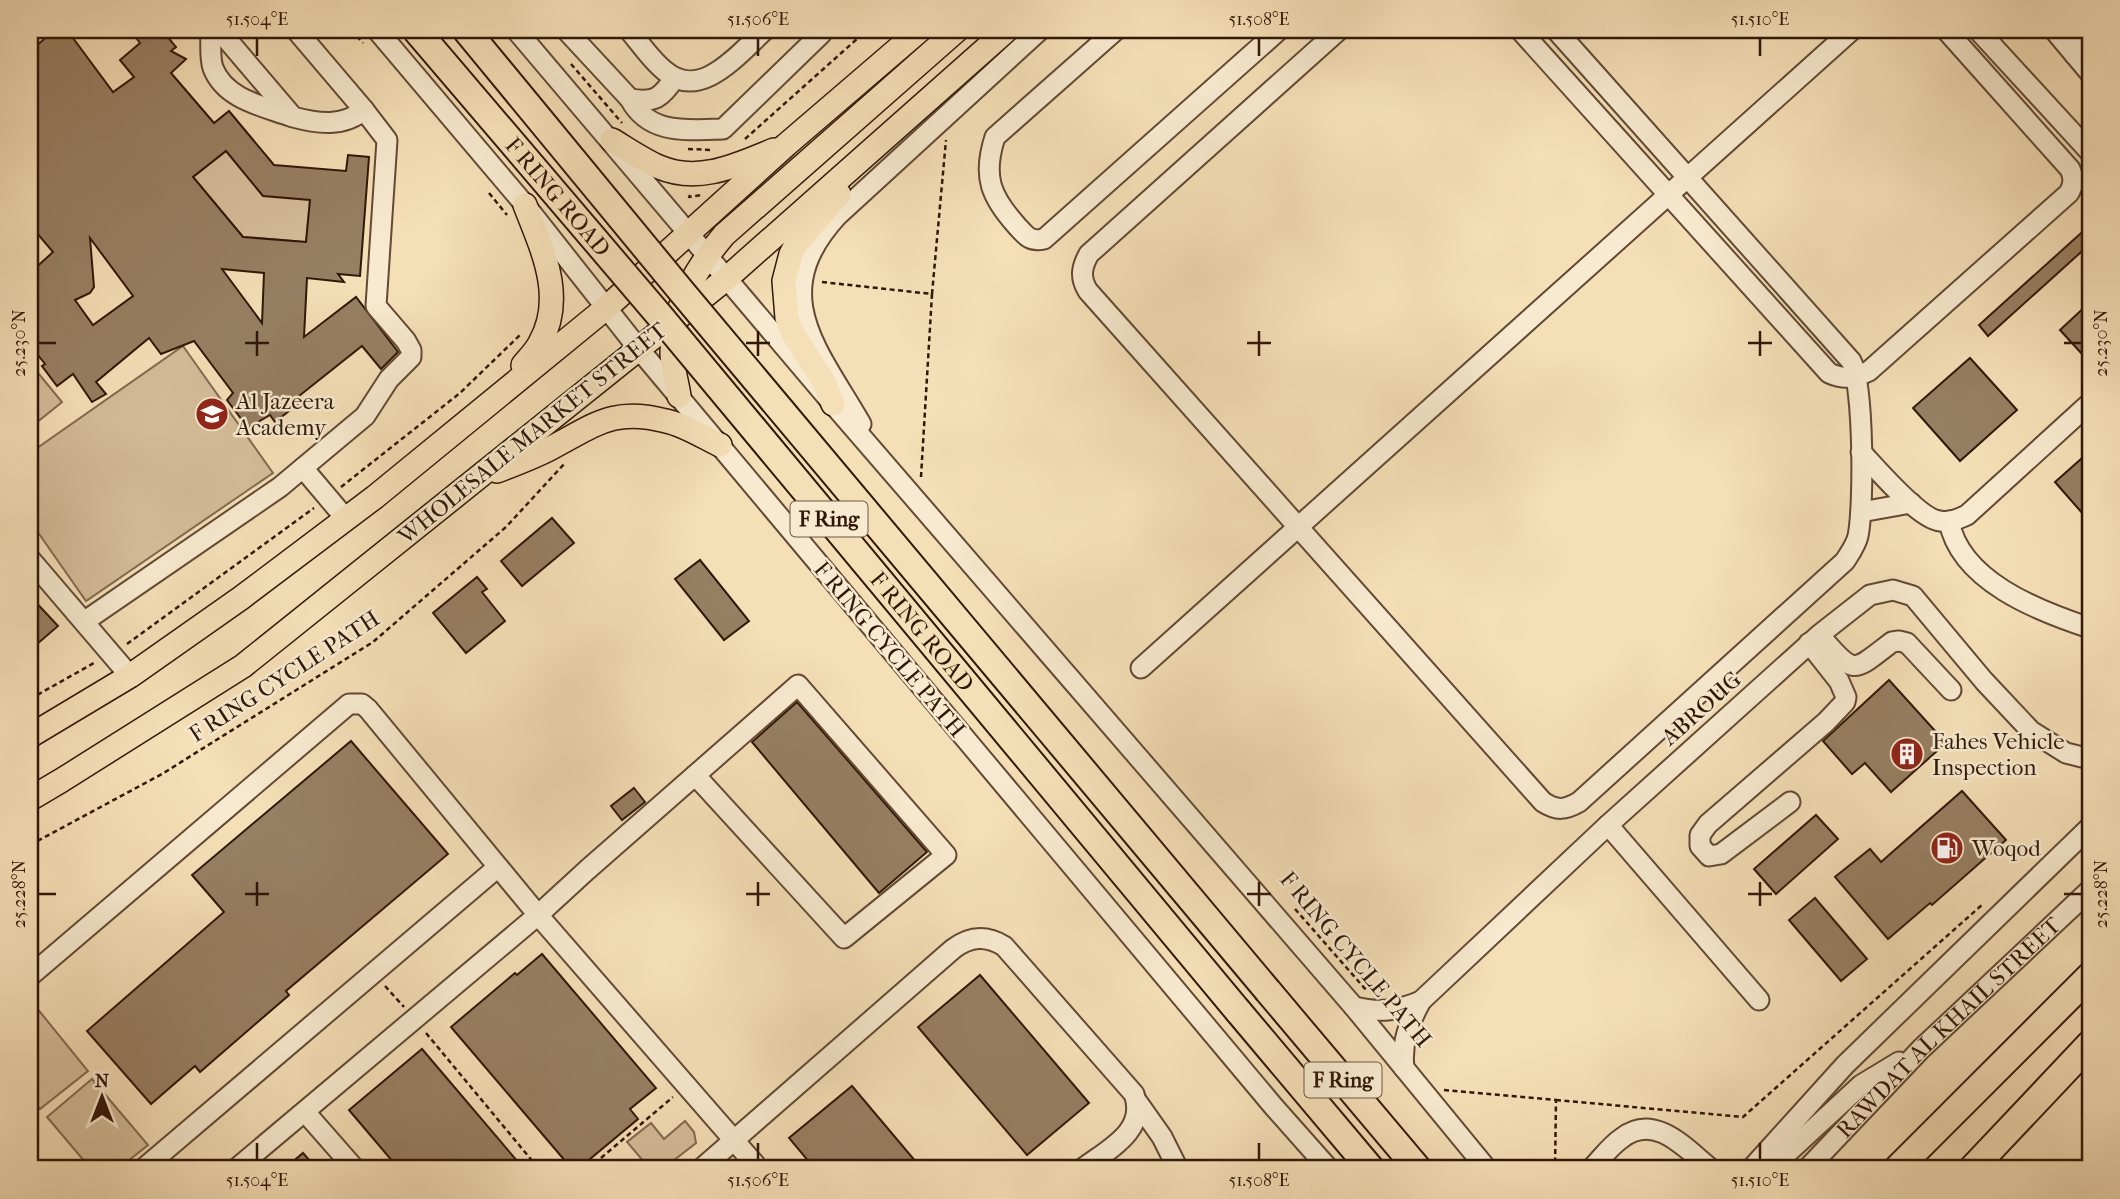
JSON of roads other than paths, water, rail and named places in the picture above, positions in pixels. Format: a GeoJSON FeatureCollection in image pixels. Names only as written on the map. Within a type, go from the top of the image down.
{"type":"FeatureCollection","features":[{"type":"Feature","properties":{"kind":"highway","name":"F RING ROAD"},"geometry":{"type":"LineString","coordinates":[[416,30],[686,348],[1371,1169]]}},
{"type":"Feature","properties":{"kind":"highway","name":"F RING ROAD"},"geometry":{"type":"LineString","coordinates":[[466,30],[682,292],[1418,1169]]}},
{"type":"Feature","properties":{"kind":"highway"},"geometry":{"type":"LineString","coordinates":[[1897,1169],[2090,976]]}},
{"type":"Feature","properties":{"kind":"highway"},"geometry":{"type":"LineString","coordinates":[[1972,1169],[2090,1045]]}},
{"type":"Feature","properties":{"kind":"main road"},"geometry":{"type":"LineString","coordinates":[[30,736],[130,676],[241,598],[346,519],[606,308],[691,234],[786,145],[920,30]]}},
{"type":"Feature","properties":{"kind":"main road"},"geometry":{"type":"LineString","coordinates":[[679,396],[672,353],[676,318],[690,282],[707,254],[723,234],[957,30]]}},
{"type":"Feature","properties":{"kind":"main road","name":"WHOLESALE MARKET STREET"},"geometry":{"type":"LineString","coordinates":[[30,799],[243,666],[727,278],[1007,30]]}},
{"type":"Feature","properties":{"kind":"main road"},"geometry":{"type":"LineString","coordinates":[[612,140],[659,167],[691,174],[727,169],[786,145]]}},
{"type":"Feature","properties":{"kind":"main road"},"geometry":{"type":"LineString","coordinates":[[833,404],[824,382],[793,334],[787,318],[784,290],[787,266],[797,243],[883,140]]}},
{"type":"Feature","properties":{"kind":"main road"},"geometry":{"type":"LineString","coordinates":[[503,392],[540,342],[550,316],[552,291],[549,269],[520,214]]}},
{"type":"Feature","properties":{"kind":"main road"},"geometry":{"type":"LineString","coordinates":[[474,480],[550,448],[595,422],[620,416],[643,416],[669,421],[720,445]]}},
{"type":"Feature","properties":{"kind":"street"},"geometry":{"type":"LineString","coordinates":[[210,30],[213,67],[219,78],[239,97],[309,121],[345,122],[364,110]]}},
{"type":"Feature","properties":{"kind":"street"},"geometry":{"type":"LineString","coordinates":[[219,30],[293,117]]}},
{"type":"Feature","properties":{"kind":"street"},"geometry":{"type":"LineString","coordinates":[[85,621],[280,487],[365,416],[390,379],[411,357],[406,341],[376,306],[387,140],[296,30]]}},
{"type":"Feature","properties":{"kind":"street","name":"F RING ROAD"},"geometry":{"type":"LineString","coordinates":[[377,30],[520,214],[606,308],[1323,1165]]}},
{"type":"Feature","properties":{"kind":"street"},"geometry":{"type":"LineString","coordinates":[[516,30],[612,140],[833,404],[1354,1007],[1487,1169]]}},
{"type":"Feature","properties":{"kind":"street"},"geometry":{"type":"LineString","coordinates":[[566,30],[630,99],[637,112],[652,123],[686,130],[723,129],[824,32]]}},
{"type":"Feature","properties":{"kind":"street"},"geometry":{"type":"LineString","coordinates":[[629,30],[660,67],[676,78],[694,81],[712,76],[765,30]]}},
{"type":"Feature","properties":{"kind":"street"},"geometry":{"type":"LineString","coordinates":[[802,30],[807,35],[824,32]]}},
{"type":"Feature","properties":{"kind":"street"},"geometry":{"type":"LineString","coordinates":[[883,461],[806,327],[802,312],[801,280],[812,249],[837,216],[1040,30]]}},
{"type":"Feature","properties":{"kind":"street"},"geometry":{"type":"LineString","coordinates":[[1116,30],[995,137],[989,174],[992,194],[999,206],[1028,238],[1036,241],[1044,239],[1279,30]]}},
{"type":"Feature","properties":{"kind":"street"},"geometry":{"type":"LineString","coordinates":[[1339,30],[1089,254],[1081,272],[1083,282],[1088,291],[1543,802],[1557,809],[1566,809],[1579,802],[1829,577],[1852,551],[1861,512],[1861,452],[1857,377],[1855,368],[1846,355],[1556,30]]}},
{"type":"Feature","properties":{"kind":"street"},"geometry":{"type":"LineString","coordinates":[[1520,30],[1829,373],[1845,378],[1857,377],[1869,371],[2069,193],[2072,187],[2070,169],[1946,30]]}},
{"type":"Feature","properties":{"kind":"street"},"geometry":{"type":"LineString","coordinates":[[1141,668],[1852,30]]}},
{"type":"Feature","properties":{"kind":"street"},"geometry":{"type":"LineString","coordinates":[[1978,30],[2090,152]]}},
{"type":"Feature","properties":{"kind":"street"},"geometry":{"type":"LineString","coordinates":[[1995,30],[2090,138]]}},
{"type":"Feature","properties":{"kind":"street"},"geometry":{"type":"LineString","coordinates":[[2086,30],[2086,65]]}},
{"type":"Feature","properties":{"kind":"street"},"geometry":{"type":"LineString","coordinates":[[2058,32],[2086,65]]}},
{"type":"Feature","properties":{"kind":"street"},"geometry":{"type":"LineString","coordinates":[[630,99],[645,101],[660,98],[676,78]]}},
{"type":"Feature","properties":{"kind":"street"},"geometry":{"type":"LineString","coordinates":[[1861,452],[1911,503],[1931,519],[1949,521],[1967,515],[2090,403]]}},
{"type":"Feature","properties":{"kind":"street"},"geometry":{"type":"LineString","coordinates":[[303,468],[346,519]]}},
{"type":"Feature","properties":{"kind":"street"},"geometry":{"type":"LineString","coordinates":[[1861,512],[1911,503]]}},
{"type":"Feature","properties":{"kind":"street"},"geometry":{"type":"LineString","coordinates":[[1949,521],[1961,554],[1984,578],[2029,603],[2090,628]]}},
{"type":"Feature","properties":{"kind":"street"},"geometry":{"type":"LineString","coordinates":[[30,559],[130,676]]}},
{"type":"Feature","properties":{"kind":"street","name":"ABROUG"},"geometry":{"type":"LineString","coordinates":[[1404,1068],[1404,1040],[1410,1020],[1421,1001],[1608,825],[1814,639],[1870,595],[1894,590],[1913,596],[2016,717],[2045,741],[2066,753],[2090,759]]}},
{"type":"Feature","properties":{"kind":"street"},"geometry":{"type":"LineString","coordinates":[[1814,639],[1852,667],[1860,665],[1892,642],[1907,643],[1951,690]]}},
{"type":"Feature","properties":{"kind":"street"},"geometry":{"type":"LineString","coordinates":[[1790,802],[1721,854],[1709,856],[1700,846],[1700,835],[1708,824],[1826,722],[1845,702],[1846,697],[1839,681],[1814,639]]}},
{"type":"Feature","properties":{"kind":"street"},"geometry":{"type":"LineString","coordinates":[[236,1169],[538,915],[695,775],[798,685],[946,855],[844,938],[695,775]]}},
{"type":"Feature","properties":{"kind":"street"},"geometry":{"type":"LineString","coordinates":[[30,976],[353,703],[362,704],[538,915],[759,1169]]}},
{"type":"Feature","properties":{"kind":"street"},"geometry":{"type":"LineString","coordinates":[[1608,825],[1759,1000]]}},
{"type":"Feature","properties":{"kind":"street"},"geometry":{"type":"LineString","coordinates":[[1751,1169],[1845,1065],[2090,827]]}},
{"type":"Feature","properties":{"kind":"street"},"geometry":{"type":"LineString","coordinates":[[143,1169],[498,867]]}},
{"type":"Feature","properties":{"kind":"street","name":"RAWDAT AL KHAIL STREET"},"geometry":{"type":"LineString","coordinates":[[1807,1169],[1921,1049],[2090,890]]}},
{"type":"Feature","properties":{"kind":"street"},"geometry":{"type":"LineString","coordinates":[[701,1169],[953,949],[972,939],[995,940],[1004,946],[1134,1094],[1162,1137],[1178,1169]]}},
{"type":"Feature","properties":{"kind":"street","name":"ABROUG"},"geometry":{"type":"LineString","coordinates":[[1354,1007],[1386,1012],[1421,1001]]}},
{"type":"Feature","properties":{"kind":"street"},"geometry":{"type":"LineString","coordinates":[[1770,1169],[1861,1085],[1921,1049]]}},
{"type":"Feature","properties":{"kind":"street"},"geometry":{"type":"LineString","coordinates":[[1082,1169],[1130,1132],[1136,1123],[1138,1103]]}},
{"type":"Feature","properties":{"kind":"street"},"geometry":{"type":"LineString","coordinates":[[305,1112],[355,1169]]}},
{"type":"Feature","properties":{"kind":"street"},"geometry":{"type":"LineString","coordinates":[[1591,1169],[1622,1137],[1650,1128],[1671,1136],[1711,1169]]}},
{"type":"Feature","properties":{"kind":"place","name":"Al Jazeera Academy"},"geometry":{"type":"Point","coordinates":[212,414]}},
{"type":"Feature","properties":{"kind":"place","name":"Fahes Vehicle Inspection"},"geometry":{"type":"Point","coordinates":[1907,754]}},
{"type":"Feature","properties":{"kind":"place","name":"Woqod"},"geometry":{"type":"Point","coordinates":[1947,848]}}]}
